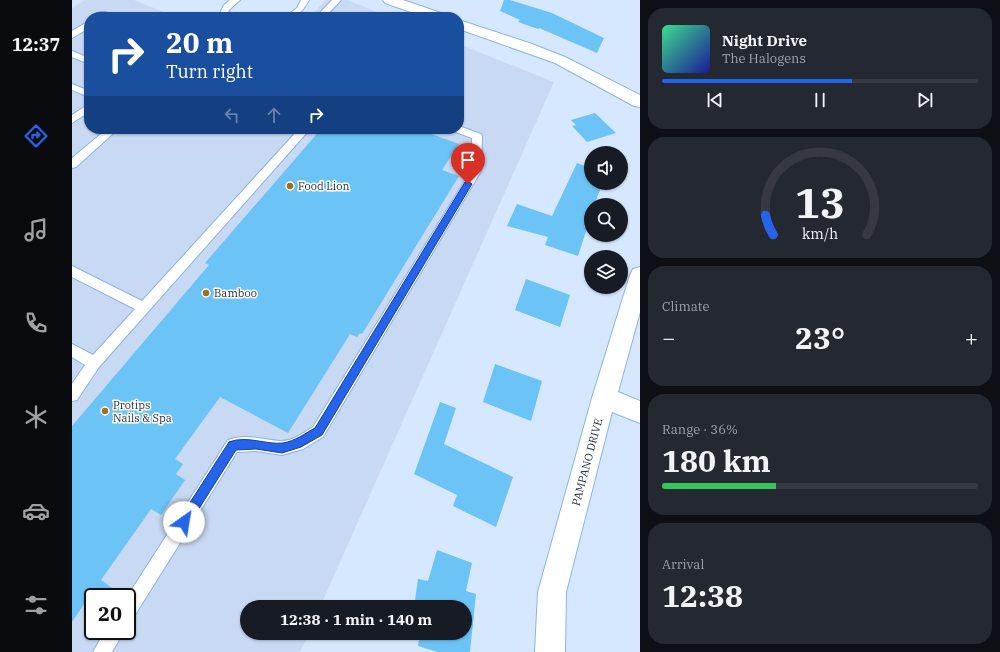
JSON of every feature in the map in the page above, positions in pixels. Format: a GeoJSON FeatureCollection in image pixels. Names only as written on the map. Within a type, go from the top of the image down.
{"type":"FeatureCollection","features":[{"type":"Feature","properties":{"kind":"street"},"geometry":{"type":"LineString","coordinates":[[390,0],[425,12]]}},
{"type":"Feature","properties":{"kind":"street"},"geometry":{"type":"LineString","coordinates":[[464,26],[527,46],[560,60],[640,102]]}},
{"type":"Feature","properties":{"kind":"street","name":"PAMPANO DRIVE"},"geometry":{"type":"LineString","coordinates":[[550,652],[552,592],[604,398],[640,276]]}},
{"type":"Feature","properties":{"kind":"street"},"geometry":{"type":"LineString","coordinates":[[604,398],[640,412]]}},
{"type":"Feature","properties":{"kind":"lane"},"geometry":{"type":"LineString","coordinates":[[224,12],[225,7],[236,0]]}},
{"type":"Feature","properties":{"kind":"lane"},"geometry":{"type":"LineString","coordinates":[[296,12],[300,9],[305,0]]}},
{"type":"Feature","properties":{"kind":"lane"},"geometry":{"type":"LineString","coordinates":[[325,12],[337,0]]}},
{"type":"Feature","properties":{"kind":"lane"},"geometry":{"type":"LineString","coordinates":[[72,35],[84,27]]}},
{"type":"Feature","properties":{"kind":"lane"},"geometry":{"type":"LineString","coordinates":[[72,54],[84,59]]}},
{"type":"Feature","properties":{"kind":"lane"},"geometry":{"type":"LineString","coordinates":[[72,87],[84,92]]}},
{"type":"Feature","properties":{"kind":"lane"},"geometry":{"type":"LineString","coordinates":[[72,120],[84,111]]}},
{"type":"Feature","properties":{"kind":"lane"},"geometry":{"type":"LineString","coordinates":[[136,598],[233,445],[256,444],[282,448],[298,444],[318,432],[476,171],[477,136],[464,131]]}},
{"type":"Feature","properties":{"kind":"lane"},"geometry":{"type":"LineString","coordinates":[[72,164],[107,134]]}},
{"type":"Feature","properties":{"kind":"lane"},"geometry":{"type":"LineString","coordinates":[[72,395],[81,384],[94,362],[301,134]]}},
{"type":"Feature","properties":{"kind":"lane"},"geometry":{"type":"LineString","coordinates":[[72,149],[84,154]]}},
{"type":"Feature","properties":{"kind":"lane"},"geometry":{"type":"LineString","coordinates":[[72,271],[144,308]]}},
{"type":"Feature","properties":{"kind":"lane"},"geometry":{"type":"LineString","coordinates":[[72,350],[94,362]]}},
{"type":"Feature","properties":{"kind":"lane"},"geometry":{"type":"LineString","coordinates":[[102,652],[109,640]]}},
{"type":"Feature","properties":{"kind":"shaded area"},"geometry":{"type":"Polygon","coordinates":[[[85,0],[134,0],[164,12],[84,12],[84,134],[464,134],[464,46],[554,82],[323,600],[240,600],[240,640],[306,640],[300,652],[72,652],[72,8],[85,0]]]}},
{"type":"Feature","properties":{"kind":"shaded area"},"geometry":{"type":"Polygon","coordinates":[[[326,0],[347,0],[377,12],[314,12],[326,0]]]}},
{"type":"Feature","properties":{"kind":"building"},"geometry":{"type":"Polygon","coordinates":[[[504,0],[510,0],[552,13],[604,38],[597,53],[539,28],[538,29],[518,22],[520,20],[500,11],[504,0]]]}},
{"type":"Feature","properties":{"kind":"building"},"geometry":{"type":"Polygon","coordinates":[[[595,113],[616,133],[587,142],[572,126],[576,125],[571,120],[595,113]]]}},
{"type":"Feature","properties":{"kind":"building"},"geometry":{"type":"Polygon","coordinates":[[[317,134],[432,134],[459,144],[442,170],[459,176],[362,334],[360,333],[357,337],[350,334],[288,433],[220,397],[175,459],[183,464],[176,474],[185,480],[161,515],[151,509],[101,580],[112,588],[84,588],[84,604],[72,622],[72,426],[209,265],[205,263],[317,134]]]}},
{"type":"Feature","properties":{"kind":"building"},"geometry":{"type":"Polygon","coordinates":[[[577,163],[584,166],[584,190],[600,190],[597,198],[584,198],[584,237],[578,256],[545,245],[548,237],[507,226],[517,204],[552,216],[577,163]]]}},
{"type":"Feature","properties":{"kind":"building"},"geometry":{"type":"Polygon","coordinates":[[[526,279],[570,295],[560,327],[515,310],[526,279]]]}},
{"type":"Feature","properties":{"kind":"building"},"geometry":{"type":"Polygon","coordinates":[[[495,364],[542,381],[531,421],[483,402],[495,364]]]}},
{"type":"Feature","properties":{"kind":"building"},"geometry":{"type":"Polygon","coordinates":[[[440,402],[456,408],[444,444],[513,477],[496,527],[453,506],[457,495],[414,474],[440,402]]]}},
{"type":"Feature","properties":{"kind":"building"},"geometry":{"type":"Polygon","coordinates":[[[437,550],[472,563],[466,591],[476,594],[472,633],[472,600],[415,600],[418,579],[428,581],[437,550]]]}},
{"type":"Feature","properties":{"kind":"building"},"geometry":{"type":"Polygon","coordinates":[[[419,640],[471,640],[470,652],[438,652],[418,646],[419,640]]]}},
{"type":"Feature","properties":{"kind":"place","name":"Food Lion"},"geometry":{"type":"Point","coordinates":[290,186]}},
{"type":"Feature","properties":{"kind":"place","name":"Bamboo"},"geometry":{"type":"Point","coordinates":[206,293]}},
{"type":"Feature","properties":{"kind":"place","name":"Protips Nails & Spa"},"geometry":{"type":"Point","coordinates":[105,411]}},
{"type":"Feature","properties":{"kind":"route"},"geometry":{"type":"LineString","coordinates":[[184,522],[233,445],[256,444],[282,448],[298,444],[318,432],[468,184]]}}]}
